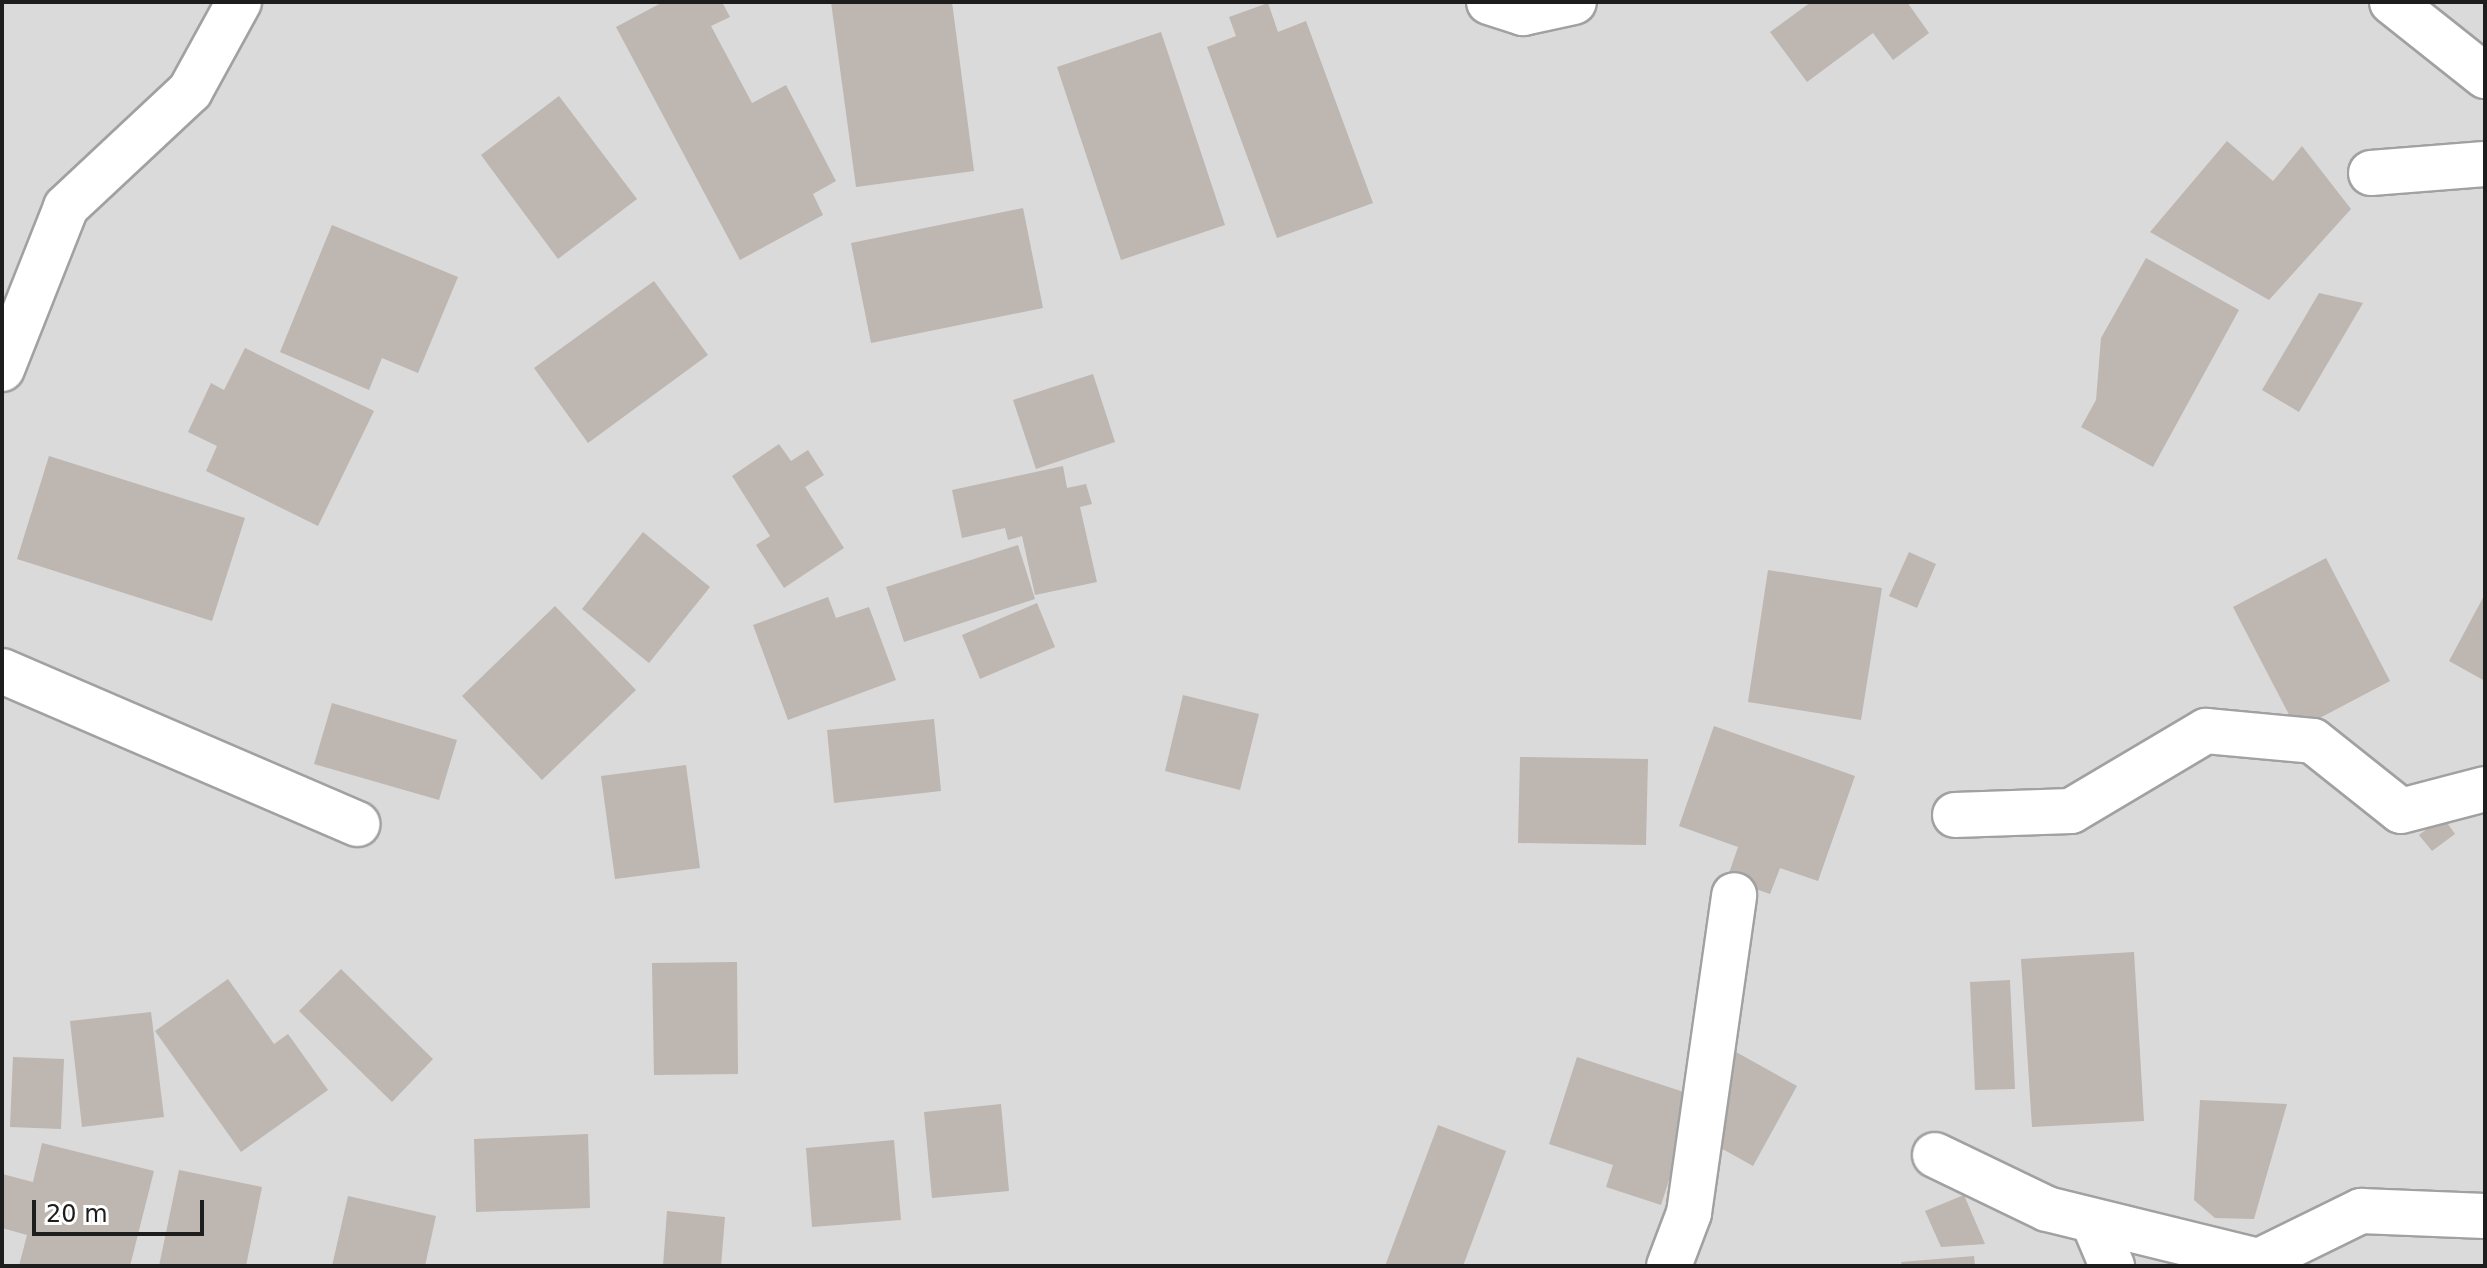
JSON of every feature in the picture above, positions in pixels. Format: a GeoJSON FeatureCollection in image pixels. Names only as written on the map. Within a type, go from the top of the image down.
{"type":"FeatureCollection","features":[{"type":"Feature","properties":{"kind":"street"},"geometry":{"type":"LineString","coordinates":[[2,369],[66,207],[190,91],[239,2]]}},
{"type":"Feature","properties":{"kind":"street"},"geometry":{"type":"LineString","coordinates":[[1489,2],[1523,13],[1574,2]]}},
{"type":"Feature","properties":{"kind":"street"},"geometry":{"type":"LineString","coordinates":[[2392,2],[2485,76]]}},
{"type":"Feature","properties":{"kind":"street"},"geometry":{"type":"LineString","coordinates":[[2371,173],[2485,164]]}},
{"type":"Feature","properties":{"kind":"street"},"geometry":{"type":"LineString","coordinates":[[2,671],[357,824]]}},
{"type":"Feature","properties":{"kind":"street"},"geometry":{"type":"LineString","coordinates":[[1955,815],[2071,811],[2206,731],[2313,741],[2401,811],[2485,789]]}},
{"type":"Feature","properties":{"kind":"street"},"geometry":{"type":"LineString","coordinates":[[1669,1266],[1689,1213],[1734,895]]}},
{"type":"Feature","properties":{"kind":"street"},"geometry":{"type":"LineString","coordinates":[[1935,1155],[2047,1209],[2259,1261],[2361,1211],[2485,1216]]}},
{"type":"Feature","properties":{"kind":"street"},"geometry":{"type":"LineString","coordinates":[[2093,1221],[2112,1266]]}},
{"type":"Feature","properties":{"kind":"shaded area"},"geometry":{"type":"Polygon","coordinates":[[[2,2],[2485,2],[2485,1266],[2,1266],[2,2]]]}},
{"type":"Feature","properties":{"kind":"building"},"geometry":{"type":"Polygon","coordinates":[[[663,2],[722,2],[730,17],[711,26],[752,103],[786,85],[836,181],[813,194],[823,215],[740,260],[616,27],[663,2]]]}},
{"type":"Feature","properties":{"kind":"building"},"geometry":{"type":"Polygon","coordinates":[[[831,2],[952,2],[974,171],[856,187],[831,2]]]}},
{"type":"Feature","properties":{"kind":"building"},"geometry":{"type":"Polygon","coordinates":[[[1811,2],[1907,2],[1929,33],[1893,60],[1873,33],[1807,82],[1770,32],[1811,2]]]}},
{"type":"Feature","properties":{"kind":"building"},"geometry":{"type":"Polygon","coordinates":[[[1268,3],[1278,32],[1306,21],[1373,203],[1277,238],[1207,47],[1236,36],[1229,17],[1268,3]]]}},
{"type":"Feature","properties":{"kind":"building"},"geometry":{"type":"Polygon","coordinates":[[[1161,32],[1225,225],[1121,260],[1057,67],[1161,32]]]}},
{"type":"Feature","properties":{"kind":"building"},"geometry":{"type":"Polygon","coordinates":[[[559,96],[637,199],[558,259],[481,155],[559,96]]]}},
{"type":"Feature","properties":{"kind":"building"},"geometry":{"type":"Polygon","coordinates":[[[2227,141],[2273,181],[2302,146],[2351,209],[2269,300],[2150,232],[2227,141]]]}},
{"type":"Feature","properties":{"kind":"building"},"geometry":{"type":"Polygon","coordinates":[[[1023,208],[1043,308],[871,343],[851,243],[1023,208]]]}},
{"type":"Feature","properties":{"kind":"building"},"geometry":{"type":"Polygon","coordinates":[[[332,225],[458,277],[418,373],[382,358],[369,390],[280,352],[332,225]]]}},
{"type":"Feature","properties":{"kind":"building"},"geometry":{"type":"Polygon","coordinates":[[[2146,258],[2239,310],[2153,467],[2081,427],[2096,400],[2101,338],[2146,258]]]}},
{"type":"Feature","properties":{"kind":"building"},"geometry":{"type":"Polygon","coordinates":[[[654,281],[708,355],[588,443],[534,368],[654,281]]]}},
{"type":"Feature","properties":{"kind":"building"},"geometry":{"type":"Polygon","coordinates":[[[2319,293],[2363,303],[2299,412],[2262,390],[2319,293]]]}},
{"type":"Feature","properties":{"kind":"building"},"geometry":{"type":"Polygon","coordinates":[[[245,348],[374,411],[318,526],[206,471],[217,446],[188,432],[211,383],[224,390],[245,348]]]}},
{"type":"Feature","properties":{"kind":"building"},"geometry":{"type":"Polygon","coordinates":[[[1093,374],[1115,442],[1036,469],[1013,400],[1093,374]]]}},
{"type":"Feature","properties":{"kind":"building"},"geometry":{"type":"Polygon","coordinates":[[[779,444],[791,461],[808,450],[824,475],[805,487],[844,548],[784,588],[756,545],[770,536],[732,476],[779,444]]]}},
{"type":"Feature","properties":{"kind":"building"},"geometry":{"type":"Polygon","coordinates":[[[49,456],[245,518],[212,621],[17,559],[49,456]]]}},
{"type":"Feature","properties":{"kind":"building"},"geometry":{"type":"Polygon","coordinates":[[[1063,466],[1067,488],[1086,484],[1092,504],[1080,507],[1097,582],[1035,595],[1022,536],[1008,540],[1005,528],[962,538],[952,490],[1063,466]]]}},
{"type":"Feature","properties":{"kind":"building"},"geometry":{"type":"Polygon","coordinates":[[[643,532],[710,587],[649,663],[582,609],[643,532]]]}},
{"type":"Feature","properties":{"kind":"building"},"geometry":{"type":"Polygon","coordinates":[[[1018,545],[1035,599],[904,642],[886,587],[1018,545]]]}},
{"type":"Feature","properties":{"kind":"building"},"geometry":{"type":"Polygon","coordinates":[[[1909,552],[1936,564],[1917,608],[1889,596],[1909,552]]]}},
{"type":"Feature","properties":{"kind":"building"},"geometry":{"type":"Polygon","coordinates":[[[2326,558],[2390,681],[2297,730],[2233,607],[2326,558]]]}},
{"type":"Feature","properties":{"kind":"building"},"geometry":{"type":"Polygon","coordinates":[[[1768,570],[1882,588],[1861,720],[1748,702],[1768,570]]]}},
{"type":"Feature","properties":{"kind":"building"},"geometry":{"type":"Polygon","coordinates":[[[2485,594],[2485,681],[2449,661],[2485,594]]]}},
{"type":"Feature","properties":{"kind":"building"},"geometry":{"type":"Polygon","coordinates":[[[828,597],[836,618],[869,607],[896,680],[788,720],[753,625],[828,597]]]}},
{"type":"Feature","properties":{"kind":"building"},"geometry":{"type":"Polygon","coordinates":[[[1037,603],[1055,647],[980,679],[962,635],[1037,603]]]}},
{"type":"Feature","properties":{"kind":"building"},"geometry":{"type":"Polygon","coordinates":[[[555,606],[636,690],[542,780],[462,696],[555,606]]]}},
{"type":"Feature","properties":{"kind":"building"},"geometry":{"type":"Polygon","coordinates":[[[1183,695],[1259,714],[1240,790],[1165,771],[1183,695]]]}},
{"type":"Feature","properties":{"kind":"building"},"geometry":{"type":"Polygon","coordinates":[[[332,703],[457,740],[439,800],[314,764],[332,703]]]}},
{"type":"Feature","properties":{"kind":"building"},"geometry":{"type":"Polygon","coordinates":[[[934,719],[941,791],[834,803],[827,730],[934,719]]]}},
{"type":"Feature","properties":{"kind":"building"},"geometry":{"type":"Polygon","coordinates":[[[1714,726],[1855,776],[1818,881],[1780,868],[1770,894],[1727,879],[1738,847],[1679,826],[1714,726]]]}},
{"type":"Feature","properties":{"kind":"building"},"geometry":{"type":"Polygon","coordinates":[[[1520,757],[1648,759],[1646,845],[1518,843],[1520,757]]]}},
{"type":"Feature","properties":{"kind":"building"},"geometry":{"type":"Polygon","coordinates":[[[686,765],[700,868],[615,879],[601,776],[686,765]]]}},
{"type":"Feature","properties":{"kind":"building"},"geometry":{"type":"Polygon","coordinates":[[[2443,817],[2455,834],[2432,851],[2419,835],[2443,817]]]}},
{"type":"Feature","properties":{"kind":"building"},"geometry":{"type":"Polygon","coordinates":[[[2134,952],[2144,1121],[2032,1127],[2021,959],[2134,952]]]}},
{"type":"Feature","properties":{"kind":"building"},"geometry":{"type":"Polygon","coordinates":[[[737,962],[738,1074],[654,1075],[652,963],[737,962]]]}},
{"type":"Feature","properties":{"kind":"building"},"geometry":{"type":"Polygon","coordinates":[[[341,969],[433,1059],[392,1102],[299,1011],[341,969]]]}},
{"type":"Feature","properties":{"kind":"building"},"geometry":{"type":"Polygon","coordinates":[[[228,979],[274,1044],[288,1034],[328,1090],[241,1152],[155,1031],[228,979]]]}},
{"type":"Feature","properties":{"kind":"building"},"geometry":{"type":"Polygon","coordinates":[[[2010,980],[2015,1089],[1975,1090],[1970,982],[2010,980]]]}},
{"type":"Feature","properties":{"kind":"building"},"geometry":{"type":"Polygon","coordinates":[[[151,1012],[164,1117],[82,1127],[70,1021],[151,1012]]]}},
{"type":"Feature","properties":{"kind":"building"},"geometry":{"type":"Polygon","coordinates":[[[1736,1052],[1797,1086],[1753,1166],[1703,1138],[1711,1097],[1736,1052]]]}},
{"type":"Feature","properties":{"kind":"building"},"geometry":{"type":"Polygon","coordinates":[[[13,1057],[64,1059],[61,1129],[10,1127],[13,1057]]]}},
{"type":"Feature","properties":{"kind":"building"},"geometry":{"type":"Polygon","coordinates":[[[1577,1057],[1696,1096],[1661,1205],[1606,1187],[1613,1165],[1549,1144],[1577,1057]]]}},
{"type":"Feature","properties":{"kind":"building"},"geometry":{"type":"Polygon","coordinates":[[[2200,1100],[2287,1104],[2254,1219],[2215,1218],[2194,1200],[2200,1100]]]}},
{"type":"Feature","properties":{"kind":"building"},"geometry":{"type":"Polygon","coordinates":[[[1001,1104],[1009,1191],[932,1198],[924,1112],[1001,1104]]]}},
{"type":"Feature","properties":{"kind":"building"},"geometry":{"type":"Polygon","coordinates":[[[1438,1125],[1506,1151],[1463,1266],[1385,1266],[1438,1125]]]}},
{"type":"Feature","properties":{"kind":"building"},"geometry":{"type":"Polygon","coordinates":[[[588,1134],[590,1208],[476,1212],[474,1139],[588,1134]]]}},
{"type":"Feature","properties":{"kind":"building"},"geometry":{"type":"Polygon","coordinates":[[[894,1140],[901,1220],[812,1227],[806,1148],[894,1140]]]}},
{"type":"Feature","properties":{"kind":"building"},"geometry":{"type":"Polygon","coordinates":[[[42,1143],[154,1171],[130,1266],[19,1266],[27,1235],[2,1228],[2,1174],[33,1182],[42,1143]]]}},
{"type":"Feature","properties":{"kind":"building"},"geometry":{"type":"Polygon","coordinates":[[[179,1170],[262,1187],[246,1266],[159,1266],[179,1170]]]}},
{"type":"Feature","properties":{"kind":"building"},"geometry":{"type":"Polygon","coordinates":[[[1964,1195],[1985,1244],[1941,1247],[1925,1211],[1964,1195]]]}},
{"type":"Feature","properties":{"kind":"building"},"geometry":{"type":"Polygon","coordinates":[[[348,1196],[436,1216],[425,1266],[332,1266],[348,1196]]]}},
{"type":"Feature","properties":{"kind":"building"},"geometry":{"type":"Polygon","coordinates":[[[667,1211],[725,1217],[721,1266],[663,1266],[667,1211]]]}},
{"type":"Feature","properties":{"kind":"building"},"geometry":{"type":"Polygon","coordinates":[[[1974,1256],[1975,1266],[1902,1266],[1901,1262],[1974,1256]]]}}]}
